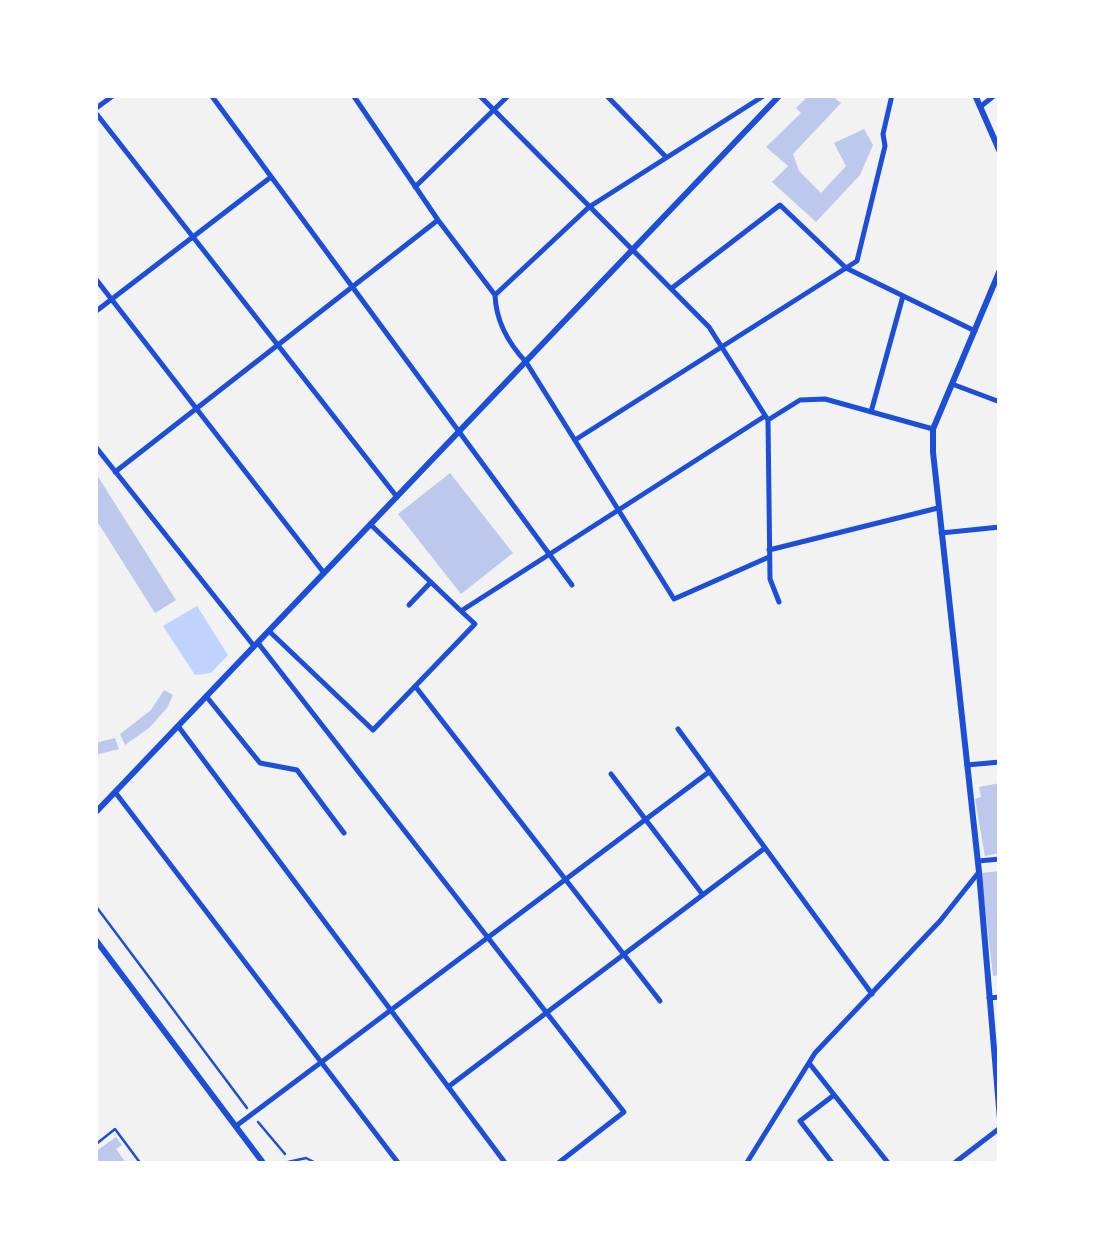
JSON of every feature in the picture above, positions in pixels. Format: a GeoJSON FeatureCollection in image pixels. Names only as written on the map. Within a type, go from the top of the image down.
{"type":"FeatureCollection","features":[{"type":"Feature","properties":{"kind":"street"},"geometry":{"type":"LineString","coordinates":[[114,95],[95,111],[397,497]]}},
{"type":"Feature","properties":{"kind":"street"},"geometry":{"type":"LineString","coordinates":[[210,95],[572,586]]}},
{"type":"Feature","properties":{"kind":"street"},"geometry":{"type":"LineString","coordinates":[[353,95],[438,220],[495,295],[496,311],[512,346],[526,362],[674,600],[769,553],[938,508]]}},
{"type":"Feature","properties":{"kind":"street"},"geometry":{"type":"LineString","coordinates":[[478,95],[491,113],[500,116],[709,327],[767,418],[770,578],[778,602]]}},
{"type":"Feature","properties":{"kind":"street"},"geometry":{"type":"LineString","coordinates":[[415,187],[509,95]]}},
{"type":"Feature","properties":{"kind":"street"},"geometry":{"type":"LineString","coordinates":[[606,95],[666,157]]}},
{"type":"Feature","properties":{"kind":"street"},"geometry":{"type":"LineString","coordinates":[[495,295],[588,206],[765,95]]}},
{"type":"Feature","properties":{"kind":"street"},"geometry":{"type":"LineString","coordinates":[[95,813],[780,95]]}},
{"type":"Feature","properties":{"kind":"street"},"geometry":{"type":"LineString","coordinates":[[575,440],[857,262],[892,95]]}},
{"type":"Feature","properties":{"kind":"street"},"geometry":{"type":"LineString","coordinates":[[974,95],[997,138],[1000,152]]}},
{"type":"Feature","properties":{"kind":"street"},"geometry":{"type":"LineString","coordinates":[[980,107],[995,95]]}},
{"type":"Feature","properties":{"kind":"street"},"geometry":{"type":"LineString","coordinates":[[95,312],[272,177]]}},
{"type":"Feature","properties":{"kind":"street"},"geometry":{"type":"LineString","coordinates":[[671,289],[780,205],[846,268],[975,331]]}},
{"type":"Feature","properties":{"kind":"street"},"geometry":{"type":"LineString","coordinates":[[115,472],[438,220]]}},
{"type":"Feature","properties":{"kind":"street"},"geometry":{"type":"LineString","coordinates":[[1000,270],[933,428],[938,508],[978,861],[1000,1119]]}},
{"type":"Feature","properties":{"kind":"street"},"geometry":{"type":"LineString","coordinates":[[95,278],[324,573]]}},
{"type":"Feature","properties":{"kind":"street"},"geometry":{"type":"LineString","coordinates":[[871,412],[903,296]]}},
{"type":"Feature","properties":{"kind":"street"},"geometry":{"type":"LineString","coordinates":[[952,384],[1000,402]]}},
{"type":"Feature","properties":{"kind":"street"},"geometry":{"type":"LineString","coordinates":[[464,608],[800,400],[825,399],[933,428]]}},
{"type":"Feature","properties":{"kind":"street"},"geometry":{"type":"LineString","coordinates":[[95,446],[624,1112],[557,1164]]}},
{"type":"Feature","properties":{"kind":"street"},"geometry":{"type":"LineString","coordinates":[[269,631],[373,730],[475,624],[464,608],[370,524]]}},
{"type":"Feature","properties":{"kind":"street"},"geometry":{"type":"LineString","coordinates":[[942,533],[1000,526]]}},
{"type":"Feature","properties":{"kind":"street"},"geometry":{"type":"LineString","coordinates":[[410,605],[431,582]]}},
{"type":"Feature","properties":{"kind":"street"},"geometry":{"type":"LineString","coordinates":[[415,686],[660,1001]]}},
{"type":"Feature","properties":{"kind":"street"},"geometry":{"type":"LineString","coordinates":[[206,696],[260,763],[297,770],[344,833]]}},
{"type":"Feature","properties":{"kind":"street"},"geometry":{"type":"LineString","coordinates":[[178,726],[506,1164]]}},
{"type":"Feature","properties":{"kind":"street"},"geometry":{"type":"LineString","coordinates":[[678,729],[872,994]]}},
{"type":"Feature","properties":{"kind":"street"},"geometry":{"type":"LineString","coordinates":[[966,765],[1000,762]]}},
{"type":"Feature","properties":{"kind":"street"},"geometry":{"type":"LineString","coordinates":[[236,1126],[709,772]]}},
{"type":"Feature","properties":{"kind":"street"},"geometry":{"type":"LineString","coordinates":[[610,774],[703,896]]}},
{"type":"Feature","properties":{"kind":"street"},"geometry":{"type":"LineString","coordinates":[[115,792],[399,1164]]}},
{"type":"Feature","properties":{"kind":"street"},"geometry":{"type":"LineString","coordinates":[[448,1088],[765,848]]}},
{"type":"Feature","properties":{"kind":"street"},"geometry":{"type":"LineString","coordinates":[[978,861],[1000,859]]}},
{"type":"Feature","properties":{"kind":"street"},"geometry":{"type":"LineString","coordinates":[[746,1164],[809,1063],[940,921],[979,872]]}},
{"type":"Feature","properties":{"kind":"street"},"geometry":{"type":"LineString","coordinates":[[95,939],[264,1164]]}},
{"type":"Feature","properties":{"kind":"street"},"geometry":{"type":"LineString","coordinates":[[989,994],[1000,988]]}},
{"type":"Feature","properties":{"kind":"street"},"geometry":{"type":"LineString","coordinates":[[989,994],[1000,997]]}},
{"type":"Feature","properties":{"kind":"street"},"geometry":{"type":"LineString","coordinates":[[809,1063],[889,1164]]}},
{"type":"Feature","properties":{"kind":"street"},"geometry":{"type":"LineString","coordinates":[[833,1164],[800,1122],[834,1095]]}},
{"type":"Feature","properties":{"kind":"street"},"geometry":{"type":"LineString","coordinates":[[953,1164],[1000,1128]]}},
{"type":"Feature","properties":{"kind":"lane"},"geometry":{"type":"LineString","coordinates":[[95,1144],[115,1130],[141,1164]]}},
{"type":"Feature","properties":{"kind":"lane"},"geometry":{"type":"LineString","coordinates":[[280,1164],[306,1158],[318,1164]]}},
{"type":"Feature","properties":{"kind":"path"},"geometry":{"type":"LineString","coordinates":[[95,905],[290,1160]]}},
{"type":"Feature","properties":{"kind":"water"},"geometry":{"type":"Polygon","coordinates":[[[197,606],[228,655],[211,673],[195,675],[163,626],[197,606]]]}},
{"type":"Feature","properties":{"kind":"building"},"geometry":{"type":"Polygon","coordinates":[[[809,95],[831,95],[841,103],[793,154],[799,171],[821,193],[846,166],[834,143],[864,129],[873,145],[860,175],[816,222],[772,182],[788,166],[766,147],[801,113],[796,108],[809,95]]]}},
{"type":"Feature","properties":{"kind":"building"},"geometry":{"type":"Polygon","coordinates":[[[95,472],[176,600],[155,613],[95,518],[95,472]]]}},
{"type":"Feature","properties":{"kind":"building"},"geometry":{"type":"Polygon","coordinates":[[[450,473],[513,553],[461,594],[398,514],[450,473]]]}},
{"type":"Feature","properties":{"kind":"building"},"geometry":{"type":"Polygon","coordinates":[[[164,690],[173,695],[167,708],[149,728],[125,745],[120,734],[151,710],[164,690]]]}},
{"type":"Feature","properties":{"kind":"building"},"geometry":{"type":"Polygon","coordinates":[[[115,738],[119,749],[95,755],[95,743],[115,738]]]}},
{"type":"Feature","properties":{"kind":"building"},"geometry":{"type":"Polygon","coordinates":[[[1000,783],[1000,853],[985,856],[975,799],[981,797],[979,787],[1000,783]]]}},
{"type":"Feature","properties":{"kind":"building"},"geometry":{"type":"Polygon","coordinates":[[[1000,871],[1000,975],[993,976],[981,873],[1000,871]]]}},
{"type":"Feature","properties":{"kind":"building"},"geometry":{"type":"Polygon","coordinates":[[[116,1137],[122,1145],[116,1149],[127,1164],[95,1164],[95,1152],[116,1137]]]}}]}
